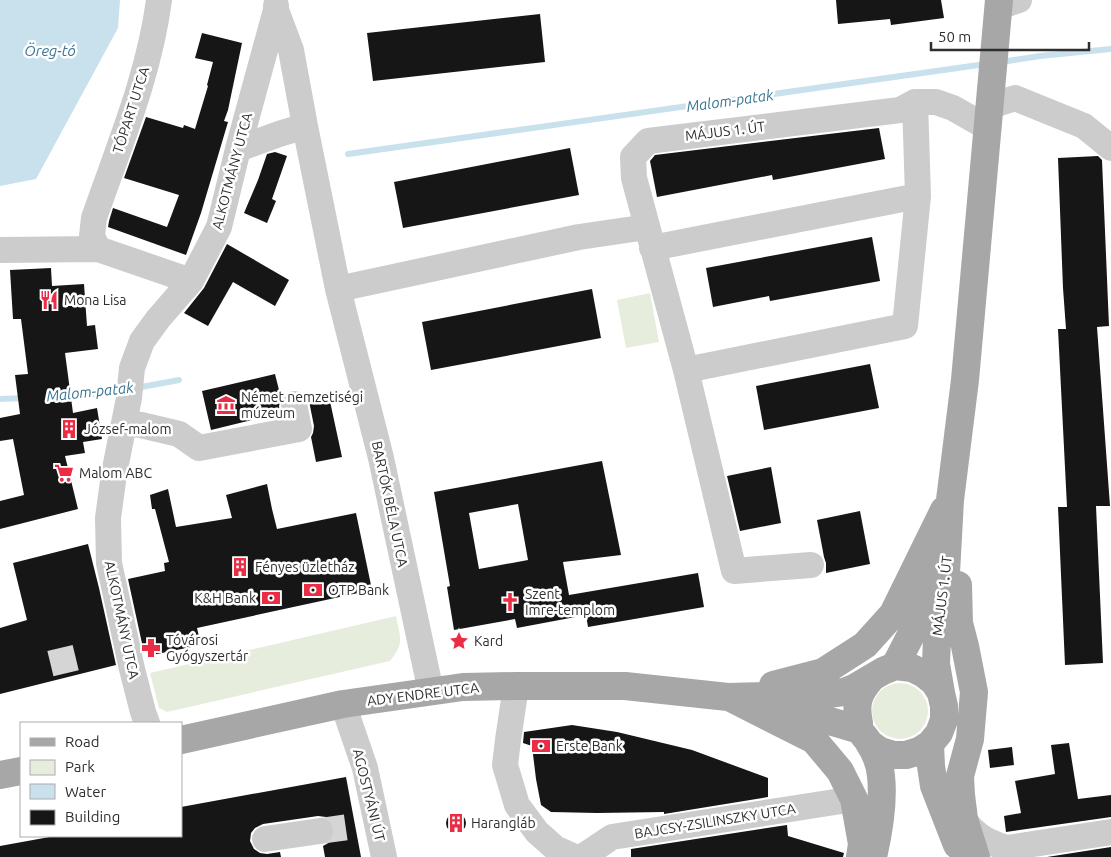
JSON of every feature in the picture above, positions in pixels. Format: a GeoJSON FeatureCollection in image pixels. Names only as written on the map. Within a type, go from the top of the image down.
{"type":"FeatureCollection","features":[{"type":"Feature","properties":{"kind":"main road","name":"MÁJUS 1. ÚT"},"geometry":{"type":"LineString","coordinates":[[940,693],[936,664],[936,638],[946,573],[950,500],[965,380],[994,65],[1006,2]]}},
{"type":"Feature","properties":{"kind":"main road","name":"MÁJUS 1. ÚT"},"geometry":{"type":"LineString","coordinates":[[895,666],[913,631],[950,500]]}},
{"type":"Feature","properties":{"kind":"main road"},"geometry":{"type":"LineString","coordinates":[[728,697],[823,672],[865,645],[893,614],[950,500]]}},
{"type":"Feature","properties":{"kind":"main road"},"geometry":{"type":"LineString","coordinates":[[950,500],[960,561],[959,623],[974,692],[970,739],[960,776],[961,795],[964,818],[976,857]]}},
{"type":"Feature","properties":{"kind":"main road"},"geometry":{"type":"LineString","coordinates":[[728,697],[822,719],[865,737],[880,751],[893,755],[906,755],[919,751],[930,744],[939,733],[944,720],[944,706],[934,682],[912,668],[895,666],[883,670],[870,680],[862,689],[858,700],[856,712],[865,737],[879,767],[882,799],[873,857]]}},
{"type":"Feature","properties":{"kind":"main road"},"geometry":{"type":"LineString","coordinates":[[728,697],[844,692],[870,680]]}},
{"type":"Feature","properties":{"kind":"main road","name":"ADY ENDRE UTCA"},"geometry":{"type":"LineString","coordinates":[[182,740],[343,704],[463,687],[625,686],[728,697]]}},
{"type":"Feature","properties":{"kind":"main road"},"geometry":{"type":"LineString","coordinates":[[728,697],[814,740],[840,772],[854,799],[862,844],[860,857]]}},
{"type":"Feature","properties":{"kind":"main road"},"geometry":{"type":"LineString","coordinates":[[930,744],[930,766],[934,786],[962,857]]}},
{"type":"Feature","properties":{"kind":"main road"},"geometry":{"type":"LineString","coordinates":[[0,775],[20,771]]}},
{"type":"Feature","properties":{"kind":"street","name":"TÓPART UTCA"},"geometry":{"type":"LineString","coordinates":[[98,250],[92,236],[94,218],[139,90],[152,40],[159,0]]}},
{"type":"Feature","properties":{"kind":"street","name":"BARTÓK BÉLA UTCA"},"geometry":{"type":"LineString","coordinates":[[276,5],[291,50],[304,126],[338,289],[381,458],[431,692]]}},
{"type":"Feature","properties":{"kind":"street","name":"ALKOTMÁNY UTCA"},"geometry":{"type":"LineString","coordinates":[[147,722],[134,678],[109,563],[108,518],[132,368],[142,341],[158,319],[191,281],[219,227],[276,5]]}},
{"type":"Feature","properties":{"kind":"street"},"geometry":{"type":"LineString","coordinates":[[989,117],[1015,98],[1084,126],[1111,148]]}},
{"type":"Feature","properties":{"kind":"street"},"geometry":{"type":"LineString","coordinates":[[686,370],[905,326],[918,196],[915,102]]}},
{"type":"Feature","properties":{"kind":"street","name":"MÁJUS 1. ÚT"},"geometry":{"type":"LineString","coordinates":[[811,565],[734,571],[686,370],[634,178],[633,157],[648,141],[900,110],[915,102],[936,102],[989,117]]}},
{"type":"Feature","properties":{"kind":"street"},"geometry":{"type":"LineString","coordinates":[[238,149],[304,126]]}},
{"type":"Feature","properties":{"kind":"street"},"geometry":{"type":"LineString","coordinates":[[338,289],[580,237],[649,238],[918,196]]}},
{"type":"Feature","properties":{"kind":"street"},"geometry":{"type":"LineString","coordinates":[[0,250],[98,250],[191,281]]}},
{"type":"Feature","properties":{"kind":"street"},"geometry":{"type":"LineString","coordinates":[[124,423],[180,434],[199,448],[299,429],[294,404]]}},
{"type":"Feature","properties":{"kind":"street"},"geometry":{"type":"LineString","coordinates":[[516,686],[505,766],[517,805],[537,832],[555,848],[575,857]]}},
{"type":"Feature","properties":{"kind":"street","name":"AGOSTYÁNI ÚT"},"geometry":{"type":"LineString","coordinates":[[343,704],[365,768],[366,826],[384,857]]}},
{"type":"Feature","properties":{"kind":"street","name":"BAJCSY-ZSILINSZKY UTCA"},"geometry":{"type":"LineString","coordinates":[[582,857],[612,837],[854,799]]}},
{"type":"Feature","properties":{"kind":"street"},"geometry":{"type":"LineString","coordinates":[[964,818],[974,832],[997,846],[1001,852],[1111,832]]}},
{"type":"Feature","properties":{"kind":"street"},"geometry":{"type":"LineString","coordinates":[[266,839],[320,831]]}},
{"type":"Feature","properties":{"kind":"green space"},"geometry":{"type":"Polygon","coordinates":[[[650,293],[659,342],[626,348],[617,300],[650,293]]]}},
{"type":"Feature","properties":{"kind":"green space"},"geometry":{"type":"Polygon","coordinates":[[[396,616],[400,644],[390,661],[167,712],[159,708],[150,673],[396,616]]]}},
{"type":"Feature","properties":{"kind":"green space"},"geometry":{"type":"Polygon","coordinates":[[[900,683],[911,685],[920,691],[926,700],[928,711],[926,722],[920,731],[911,737],[900,739],[889,737],[880,731],[874,722],[872,711],[874,700],[880,691],[889,685],[900,683]]]}},
{"type":"Feature","properties":{"kind":"water","name":"Öreg-tó"},"geometry":{"type":"Polygon","coordinates":[[[0,0],[120,0],[118,28],[36,179],[0,186],[0,0]]]}},
{"type":"Feature","properties":{"kind":"building"},"geometry":{"type":"Polygon","coordinates":[[[836,0],[941,0],[944,18],[891,25],[890,19],[838,24],[836,0]]]}},
{"type":"Feature","properties":{"kind":"building"},"geometry":{"type":"Polygon","coordinates":[[[540,14],[545,62],[373,81],[367,33],[540,14]]]}},
{"type":"Feature","properties":{"kind":"building"},"geometry":{"type":"Polygon","coordinates":[[[202,33],[242,43],[224,121],[228,122],[201,213],[186,255],[108,227],[113,208],[167,227],[179,195],[124,178],[146,117],[183,128],[184,125],[195,129],[213,62],[195,58],[202,33]]]}},
{"type":"Feature","properties":{"kind":"building"},"geometry":{"type":"Polygon","coordinates":[[[879,128],[885,159],[773,180],[772,175],[657,197],[650,161],[655,155],[879,128]]]}},
{"type":"Feature","properties":{"kind":"building"},"geometry":{"type":"Polygon","coordinates":[[[570,148],[579,195],[403,228],[394,182],[570,148]]]}},
{"type":"Feature","properties":{"kind":"building"},"geometry":{"type":"Polygon","coordinates":[[[275,152],[287,156],[272,199],[276,201],[267,223],[244,213],[267,154],[275,152]]]}},
{"type":"Feature","properties":{"kind":"building"},"geometry":{"type":"Polygon","coordinates":[[[1098,156],[1102,160],[1109,326],[1097,327],[1110,506],[1096,506],[1103,663],[1065,665],[1058,507],[1067,507],[1058,329],[1066,329],[1058,158],[1098,156]]]}},
{"type":"Feature","properties":{"kind":"building"},"geometry":{"type":"Polygon","coordinates":[[[872,237],[880,281],[770,301],[769,296],[713,307],[706,268],[872,237]]]}},
{"type":"Feature","properties":{"kind":"building"},"geometry":{"type":"Polygon","coordinates":[[[227,244],[289,280],[275,306],[233,282],[208,326],[184,313],[204,288],[227,244]]]}},
{"type":"Feature","properties":{"kind":"building"},"geometry":{"type":"Polygon","coordinates":[[[51,268],[52,286],[84,284],[87,326],[95,325],[98,349],[65,353],[73,413],[97,408],[102,439],[83,442],[85,453],[65,456],[78,509],[0,529],[0,501],[24,495],[13,439],[0,441],[0,418],[20,414],[15,375],[28,374],[21,319],[13,319],[10,270],[51,268]]]}},
{"type":"Feature","properties":{"kind":"building"},"geometry":{"type":"Polygon","coordinates":[[[592,289],[601,338],[431,370],[422,322],[592,289]]]}},
{"type":"Feature","properties":{"kind":"building"},"geometry":{"type":"Polygon","coordinates":[[[870,364],[879,408],[764,430],[756,386],[870,364]]]}},
{"type":"Feature","properties":{"kind":"building"},"geometry":{"type":"Polygon","coordinates":[[[275,374],[281,398],[280,413],[211,430],[202,391],[275,374]]]}},
{"type":"Feature","properties":{"kind":"building"},"geometry":{"type":"Polygon","coordinates":[[[328,392],[342,457],[316,462],[311,437],[314,426],[307,397],[328,392]]]}},
{"type":"Feature","properties":{"kind":"building"},"geometry":{"type":"Polygon","coordinates":[[[602,461],[621,555],[563,562],[569,595],[698,573],[704,607],[588,627],[586,615],[517,628],[515,619],[454,630],[447,587],[450,586],[434,492],[602,461]],[[518,504],[469,513],[479,569],[528,560],[518,504]]]}},
{"type":"Feature","properties":{"kind":"building"},"geometry":{"type":"Polygon","coordinates":[[[771,467],[781,523],[740,531],[727,476],[771,467]]]}},
{"type":"Feature","properties":{"kind":"building"},"geometry":{"type":"Polygon","coordinates":[[[267,484],[277,529],[356,513],[372,590],[197,628],[201,645],[152,655],[143,648],[128,579],[165,571],[164,563],[169,562],[155,509],[152,509],[150,495],[168,489],[176,527],[232,518],[226,495],[267,484]]]}},
{"type":"Feature","properties":{"kind":"building"},"geometry":{"type":"Polygon","coordinates":[[[860,511],[870,564],[826,573],[826,563],[817,520],[860,511]]]}},
{"type":"Feature","properties":{"kind":"building"},"geometry":{"type":"Polygon","coordinates":[[[88,544],[116,665],[0,694],[0,628],[27,620],[13,563],[88,544]]]}},
{"type":"Feature","properties":{"kind":"building"},"geometry":{"type":"Polygon","coordinates":[[[572,725],[617,732],[692,750],[768,778],[768,797],[664,814],[664,812],[551,812],[541,805],[532,746],[523,743],[524,732],[572,725]]]}},
{"type":"Feature","properties":{"kind":"building"},"geometry":{"type":"Polygon","coordinates":[[[1069,743],[1078,799],[1111,795],[1111,817],[1006,832],[1004,816],[1021,813],[1015,781],[1055,774],[1051,745],[1069,743]]]}},
{"type":"Feature","properties":{"kind":"building"},"geometry":{"type":"Polygon","coordinates":[[[1012,747],[1014,765],[990,768],[988,750],[1012,747]]]}},
{"type":"Feature","properties":{"kind":"building"},"geometry":{"type":"Polygon","coordinates":[[[346,777],[361,857],[325,857],[323,846],[334,837],[335,828],[326,817],[318,816],[263,824],[255,828],[251,833],[250,841],[254,849],[260,853],[267,854],[280,852],[281,857],[0,857],[0,846],[50,837],[182,837],[182,807],[346,777]]]}},
{"type":"Feature","properties":{"kind":"building","name":"Harangláb"},"geometry":{"type":"Polygon","coordinates":[[[456,813],[463,816],[466,823],[463,830],[456,833],[449,830],[446,823],[449,816],[456,813]]]}},
{"type":"Feature","properties":{"kind":"building"},"geometry":{"type":"Polygon","coordinates":[[[787,825],[788,836],[844,853],[843,857],[631,857],[631,849],[787,825]]]}},
{"type":"Feature","properties":{"kind":"building"},"geometry":{"type":"Polygon","coordinates":[[[1111,847],[1111,857],[1047,857],[1111,847]]]}},
{"type":"Feature","properties":{"kind":"waterway","name":"Malom-patak"},"geometry":{"type":"LineString","coordinates":[[1001,62],[1111,49]]}},
{"type":"Feature","properties":{"kind":"waterway","name":"Malom-patak"},"geometry":{"type":"LineString","coordinates":[[348,154],[986,64]]}},
{"type":"Feature","properties":{"kind":"waterway","name":"Malom-patak"},"geometry":{"type":"LineString","coordinates":[[136,388],[179,380]]}},
{"type":"Feature","properties":{"kind":"waterway","name":"Malom-patak"},"geometry":{"type":"LineString","coordinates":[[64,396],[102,394],[123,390]]}},
{"type":"Feature","properties":{"kind":"waterway","name":"Malom-patak"},"geometry":{"type":"LineString","coordinates":[[0,399],[26,398]]}},
{"type":"Feature","properties":{"kind":"tunnel"},"geometry":{"type":"LineString","coordinates":[[60,648],[67,677]]}},
{"type":"Feature","properties":{"kind":"tunnel"},"geometry":{"type":"LineString","coordinates":[[320,831],[355,826]]}},
{"type":"Feature","properties":{"kind":"place","name":"Mona Lisa"},"geometry":{"type":"Point","coordinates":[49,300]}},
{"type":"Feature","properties":{"kind":"place","name":"Német nemzetiségi múzeum"},"geometry":{"type":"Point","coordinates":[226,405]}},
{"type":"Feature","properties":{"kind":"place","name":"József-malom"},"geometry":{"type":"Point","coordinates":[69,429]}},
{"type":"Feature","properties":{"kind":"place","name":"Malom ABC"},"geometry":{"type":"Point","coordinates":[64,473]}},
{"type":"Feature","properties":{"kind":"place","name":"Fényes üzletház"},"geometry":{"type":"Point","coordinates":[240,567]}},
{"type":"Feature","properties":{"kind":"place","name":"OTP Bank"},"geometry":{"type":"Point","coordinates":[313,590]}},
{"type":"Feature","properties":{"kind":"place","name":"K&H Bank"},"geometry":{"type":"Point","coordinates":[271,598]}},
{"type":"Feature","properties":{"kind":"place","name":"Szent Imre-templom"},"geometry":{"type":"Point","coordinates":[510,602]}},
{"type":"Feature","properties":{"kind":"place","name":"Kard"},"geometry":{"type":"Point","coordinates":[459,641]}},
{"type":"Feature","properties":{"kind":"place","name":"Tóvárosi Gyógyszertár"},"geometry":{"type":"Point","coordinates":[151,648]}},
{"type":"Feature","properties":{"kind":"place","name":"Erste Bank"},"geometry":{"type":"Point","coordinates":[541,746]}},
{"type":"Feature","properties":{"kind":"place","name":"Harangláb"},"geometry":{"type":"Point","coordinates":[456,823]}}]}
